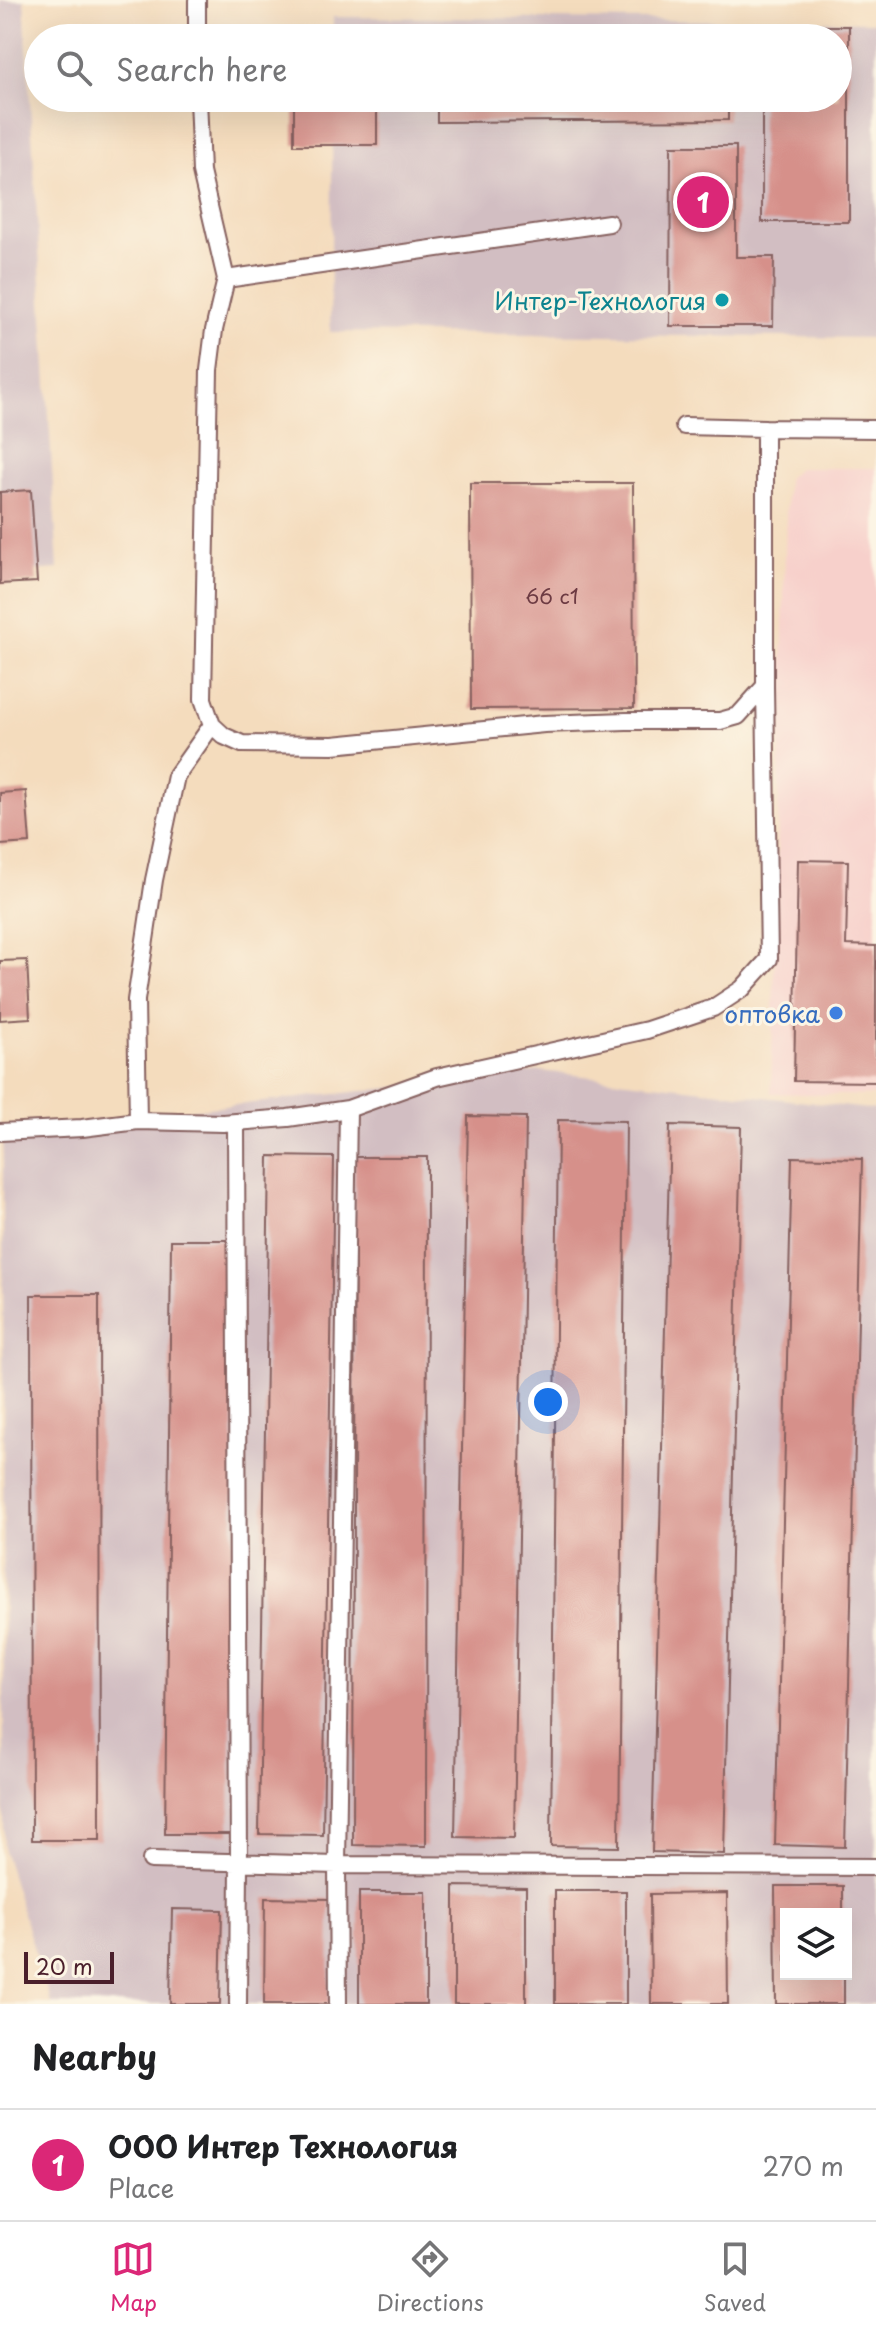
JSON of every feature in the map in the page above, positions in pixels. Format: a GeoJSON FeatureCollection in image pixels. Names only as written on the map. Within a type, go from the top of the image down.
{"type":"FeatureCollection","features":[{"type":"Feature","properties":{"kind":"lane"},"geometry":{"type":"LineString","coordinates":[[197,0],[197,24]]}},
{"type":"Feature","properties":{"kind":"lane"},"geometry":{"type":"LineString","coordinates":[[199,112],[201,172],[226,279],[214,330],[209,370],[203,699],[212,725],[224,736],[242,744],[333,745],[544,724],[720,721],[738,716],[765,686]]}},
{"type":"Feature","properties":{"kind":"lane"},"geometry":{"type":"LineString","coordinates":[[226,279],[609,223]]}},
{"type":"Feature","properties":{"kind":"lane"},"geometry":{"type":"LineString","coordinates":[[684,426],[876,429]]}},
{"type":"Feature","properties":{"kind":"lane"},"geometry":{"type":"LineString","coordinates":[[0,1132],[82,1128],[138,1121],[236,1122],[348,1109],[437,1077],[647,1030],[713,1008],[742,989],[769,959],[765,428]]}},
{"type":"Feature","properties":{"kind":"lane"},"geometry":{"type":"LineString","coordinates":[[138,1121],[136,1000],[154,880],[176,776],[212,725]]}},
{"type":"Feature","properties":{"kind":"lane"},"geometry":{"type":"LineString","coordinates":[[338,2004],[337,1865],[348,1109]]}},
{"type":"Feature","properties":{"kind":"lane"},"geometry":{"type":"LineString","coordinates":[[236,1122],[238,2004]]}},
{"type":"Feature","properties":{"kind":"lane"},"geometry":{"type":"LineString","coordinates":[[151,1860],[337,1865],[876,1867]]}},
{"type":"Feature","properties":{"kind":"shaded area"},"geometry":{"type":"Polygon","coordinates":[[[0,0],[24,0],[24,112],[31,112],[58,569],[0,573],[0,0]]]}},
{"type":"Feature","properties":{"kind":"shaded area"},"geometry":{"type":"Polygon","coordinates":[[[333,17],[876,22],[876,338],[330,332],[333,112],[852,112],[852,24],[333,24],[333,17]]]}},
{"type":"Feature","properties":{"kind":"shaded area"},"geometry":{"type":"Polygon","coordinates":[[[798,468],[876,468],[876,1096],[771,1093],[787,479],[798,468]]]}},
{"type":"Feature","properties":{"kind":"shaded area"},"geometry":{"type":"Polygon","coordinates":[[[541,1071],[876,1110],[876,2004],[51,2004],[4,1852],[3,1131],[541,1071]]]}},
{"type":"Feature","properties":{"kind":"building"},"geometry":{"type":"Polygon","coordinates":[[[294,112],[377,112],[377,145],[294,145],[294,112]]]}},
{"type":"Feature","properties":{"kind":"building"},"geometry":{"type":"Polygon","coordinates":[[[437,112],[728,112],[728,120],[437,122],[437,112]]]}},
{"type":"Feature","properties":{"kind":"building"},"geometry":{"type":"Polygon","coordinates":[[[762,112],[849,112],[849,222],[762,222],[762,112]]]}},
{"type":"Feature","properties":{"kind":"building"},"geometry":{"type":"Polygon","coordinates":[[[671,146],[736,146],[736,257],[774,257],[773,326],[670,326],[671,146]]]}},
{"type":"Feature","properties":{"kind":"building"},"geometry":{"type":"Polygon","coordinates":[[[470,483],[633,483],[634,708],[471,709],[470,483]]]}},
{"type":"Feature","properties":{"kind":"building"},"geometry":{"type":"Polygon","coordinates":[[[31,490],[37,582],[0,584],[0,492],[31,490]]]}},
{"type":"Feature","properties":{"kind":"building"},"geometry":{"type":"Polygon","coordinates":[[[26,791],[30,843],[0,845],[0,793],[26,791]]]}},
{"type":"Feature","properties":{"kind":"building","name":"оптовка"},"geometry":{"type":"Polygon","coordinates":[[[798,860],[848,861],[846,945],[876,946],[876,1082],[794,1081],[798,860]]]}},
{"type":"Feature","properties":{"kind":"building"},"geometry":{"type":"Polygon","coordinates":[[[27,960],[30,1018],[0,1020],[0,961],[27,960]]]}},
{"type":"Feature","properties":{"kind":"building"},"geometry":{"type":"Polygon","coordinates":[[[468,1116],[526,1117],[514,1838],[455,1837],[468,1116]]]}},
{"type":"Feature","properties":{"kind":"building"},"geometry":{"type":"Polygon","coordinates":[[[558,1120],[626,1121],[619,1847],[551,1846],[558,1120]]]}},
{"type":"Feature","properties":{"kind":"building"},"geometry":{"type":"Polygon","coordinates":[[[670,1125],[741,1127],[724,1854],[652,1852],[670,1125]]]}},
{"type":"Feature","properties":{"kind":"building"},"geometry":{"type":"Polygon","coordinates":[[[269,1156],[334,1157],[323,1835],[259,1834],[269,1156]]]}},
{"type":"Feature","properties":{"kind":"building"},"geometry":{"type":"Polygon","coordinates":[[[355,1157],[427,1157],[426,1846],[353,1845],[355,1157]]]}},
{"type":"Feature","properties":{"kind":"building"},"geometry":{"type":"Polygon","coordinates":[[[792,1157],[862,1159],[845,1847],[775,1845],[792,1157]]]}},
{"type":"Feature","properties":{"kind":"building"},"geometry":{"type":"Polygon","coordinates":[[[171,1240],[235,1240],[230,1834],[165,1834],[171,1240]]]}},
{"type":"Feature","properties":{"kind":"building"},"geometry":{"type":"Polygon","coordinates":[[[31,1295],[99,1295],[100,1840],[32,1840],[31,1295]]]}},
{"type":"Feature","properties":{"kind":"building"},"geometry":{"type":"Polygon","coordinates":[[[454,1886],[526,1887],[526,2004],[454,2004],[454,1886]]]}},
{"type":"Feature","properties":{"kind":"building"},"geometry":{"type":"Polygon","coordinates":[[[775,1886],[843,1886],[843,1908],[780,1908],[780,1980],[844,1980],[844,2004],[776,2004],[775,1886]]]}},
{"type":"Feature","properties":{"kind":"building"},"geometry":{"type":"Polygon","coordinates":[[[555,1891],[626,1891],[626,2004],[555,2004],[555,1891]]]}},
{"type":"Feature","properties":{"kind":"building"},"geometry":{"type":"Polygon","coordinates":[[[359,1892],[426,1892],[426,2004],[359,2004],[359,1892]]]}},
{"type":"Feature","properties":{"kind":"building"},"geometry":{"type":"Polygon","coordinates":[[[727,1893],[728,2004],[651,2004],[650,1894],[727,1893]]]}},
{"type":"Feature","properties":{"kind":"building"},"geometry":{"type":"Polygon","coordinates":[[[265,1898],[330,1899],[329,2004],[264,2004],[265,1898]]]}},
{"type":"Feature","properties":{"kind":"building"},"geometry":{"type":"Polygon","coordinates":[[[172,1909],[222,1910],[220,2004],[170,2004],[172,1909]]]}},
{"type":"Feature","properties":{"kind":"place","name":"ООО Интер Технология"},"geometry":{"type":"Point","coordinates":[703,202]}},
{"type":"Feature","properties":{"kind":"place","name":"Интер-Технология"},"geometry":{"type":"Point","coordinates":[722,300]}},
{"type":"Feature","properties":{"kind":"place","name":"оптовка"},"geometry":{"type":"Point","coordinates":[836,1013]}}]}
